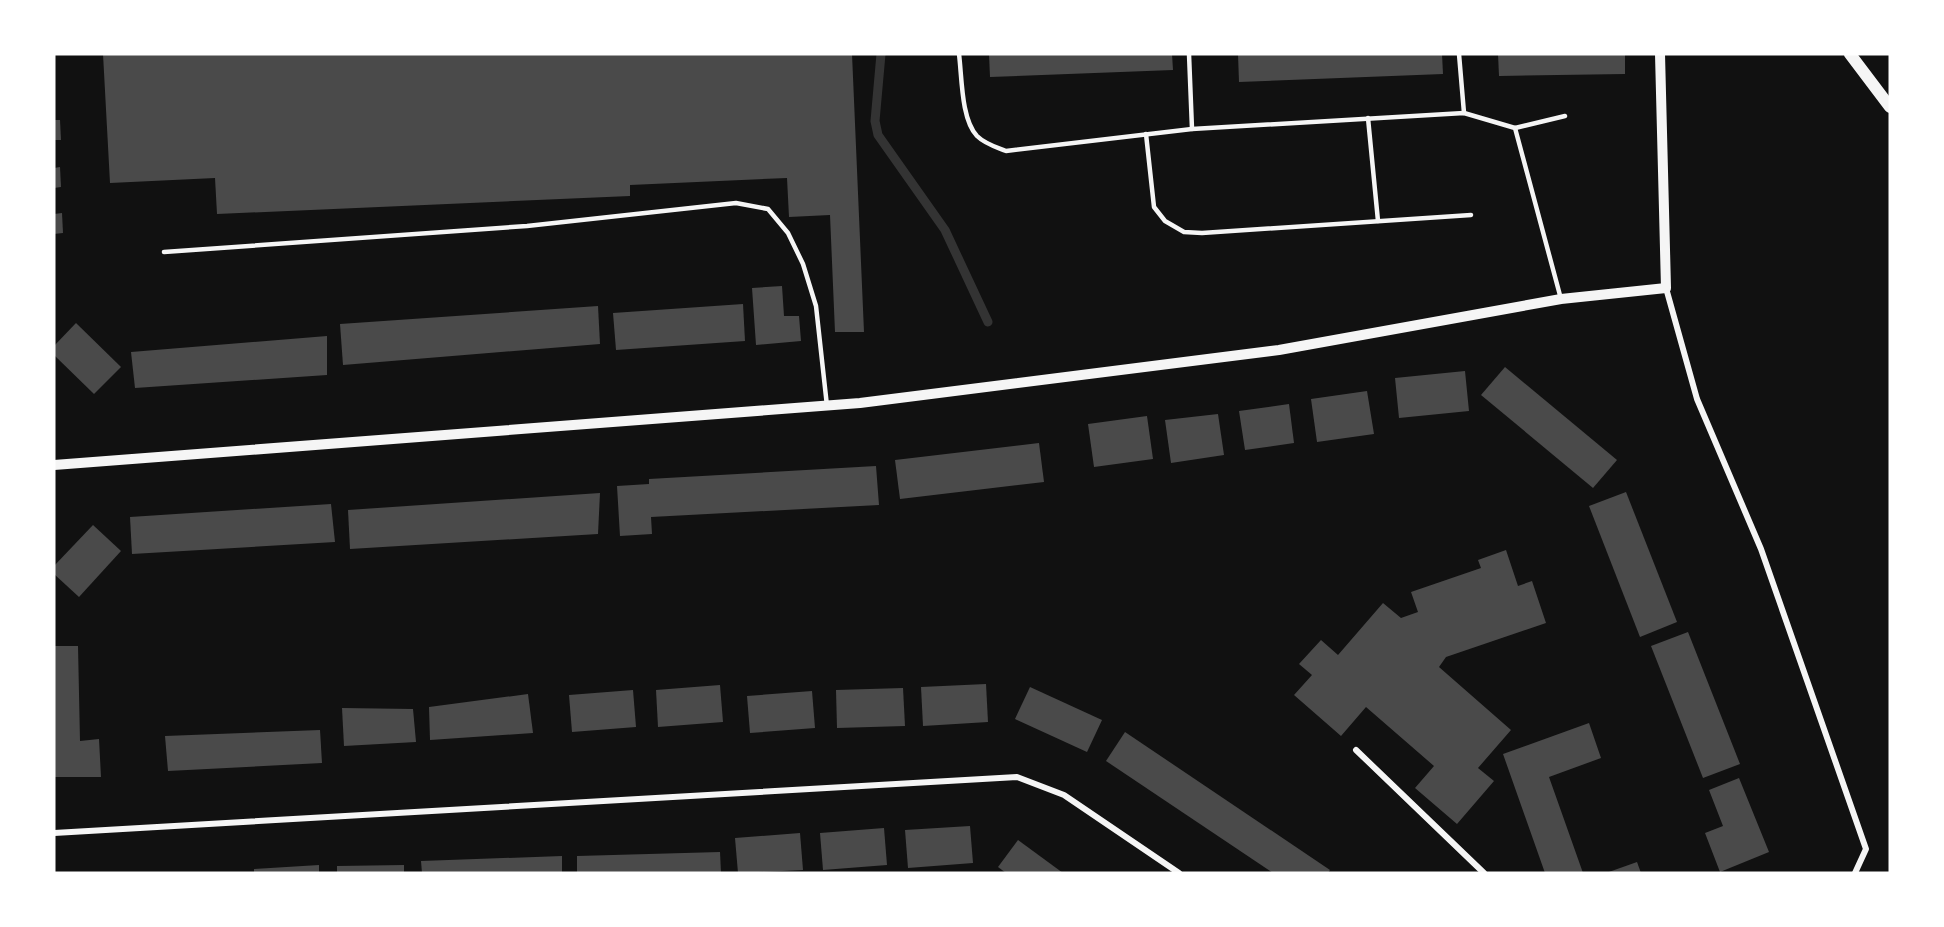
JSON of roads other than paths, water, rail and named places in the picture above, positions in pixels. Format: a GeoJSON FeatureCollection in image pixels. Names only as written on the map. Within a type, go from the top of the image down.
{"type":"FeatureCollection","features":[{"type":"Feature","properties":{"kind":"main road"},"geometry":{"type":"LineString","coordinates":[[1851,54],[1890,107]]}},
{"type":"Feature","properties":{"kind":"street"},"geometry":{"type":"LineString","coordinates":[[1660,54],[1666,288],[1697,399],[1761,549],[1866,849],[1855,873]]}},
{"type":"Feature","properties":{"kind":"street"},"geometry":{"type":"LineString","coordinates":[[54,465],[860,403],[1279,350],[1561,299],[1666,288]]}},
{"type":"Feature","properties":{"kind":"street"},"geometry":{"type":"LineString","coordinates":[[1356,750],[1484,873]]}},
{"type":"Feature","properties":{"kind":"street"},"geometry":{"type":"LineString","coordinates":[[54,833],[1017,777],[1064,795],[1168,870],[1179,873]]}},
{"type":"Feature","properties":{"kind":"lane"},"geometry":{"type":"LineString","coordinates":[[959,54],[967,118],[977,136],[990,145],[1006,151],[1192,129],[1464,113],[1515,128],[1565,116]]}},
{"type":"Feature","properties":{"kind":"lane"},"geometry":{"type":"LineString","coordinates":[[1190,54],[1192,129]]}},
{"type":"Feature","properties":{"kind":"lane"},"geometry":{"type":"LineString","coordinates":[[1459,54],[1464,113]]}},
{"type":"Feature","properties":{"kind":"lane"},"geometry":{"type":"LineString","coordinates":[[1368,118],[1378,221]]}},
{"type":"Feature","properties":{"kind":"lane"},"geometry":{"type":"LineString","coordinates":[[1515,128],[1561,299]]}},
{"type":"Feature","properties":{"kind":"lane"},"geometry":{"type":"LineString","coordinates":[[1146,134],[1154,207],[1166,221],[1184,232],[1202,233],[1471,214]]}},
{"type":"Feature","properties":{"kind":"lane"},"geometry":{"type":"LineString","coordinates":[[164,252],[527,226],[736,203],[768,209],[788,233],[803,264],[816,306],[826,406]]}},
{"type":"Feature","properties":{"kind":"waterway"},"geometry":{"type":"LineString","coordinates":[[881,54],[875,121],[878,135],[945,230],[988,322]]}}]}
